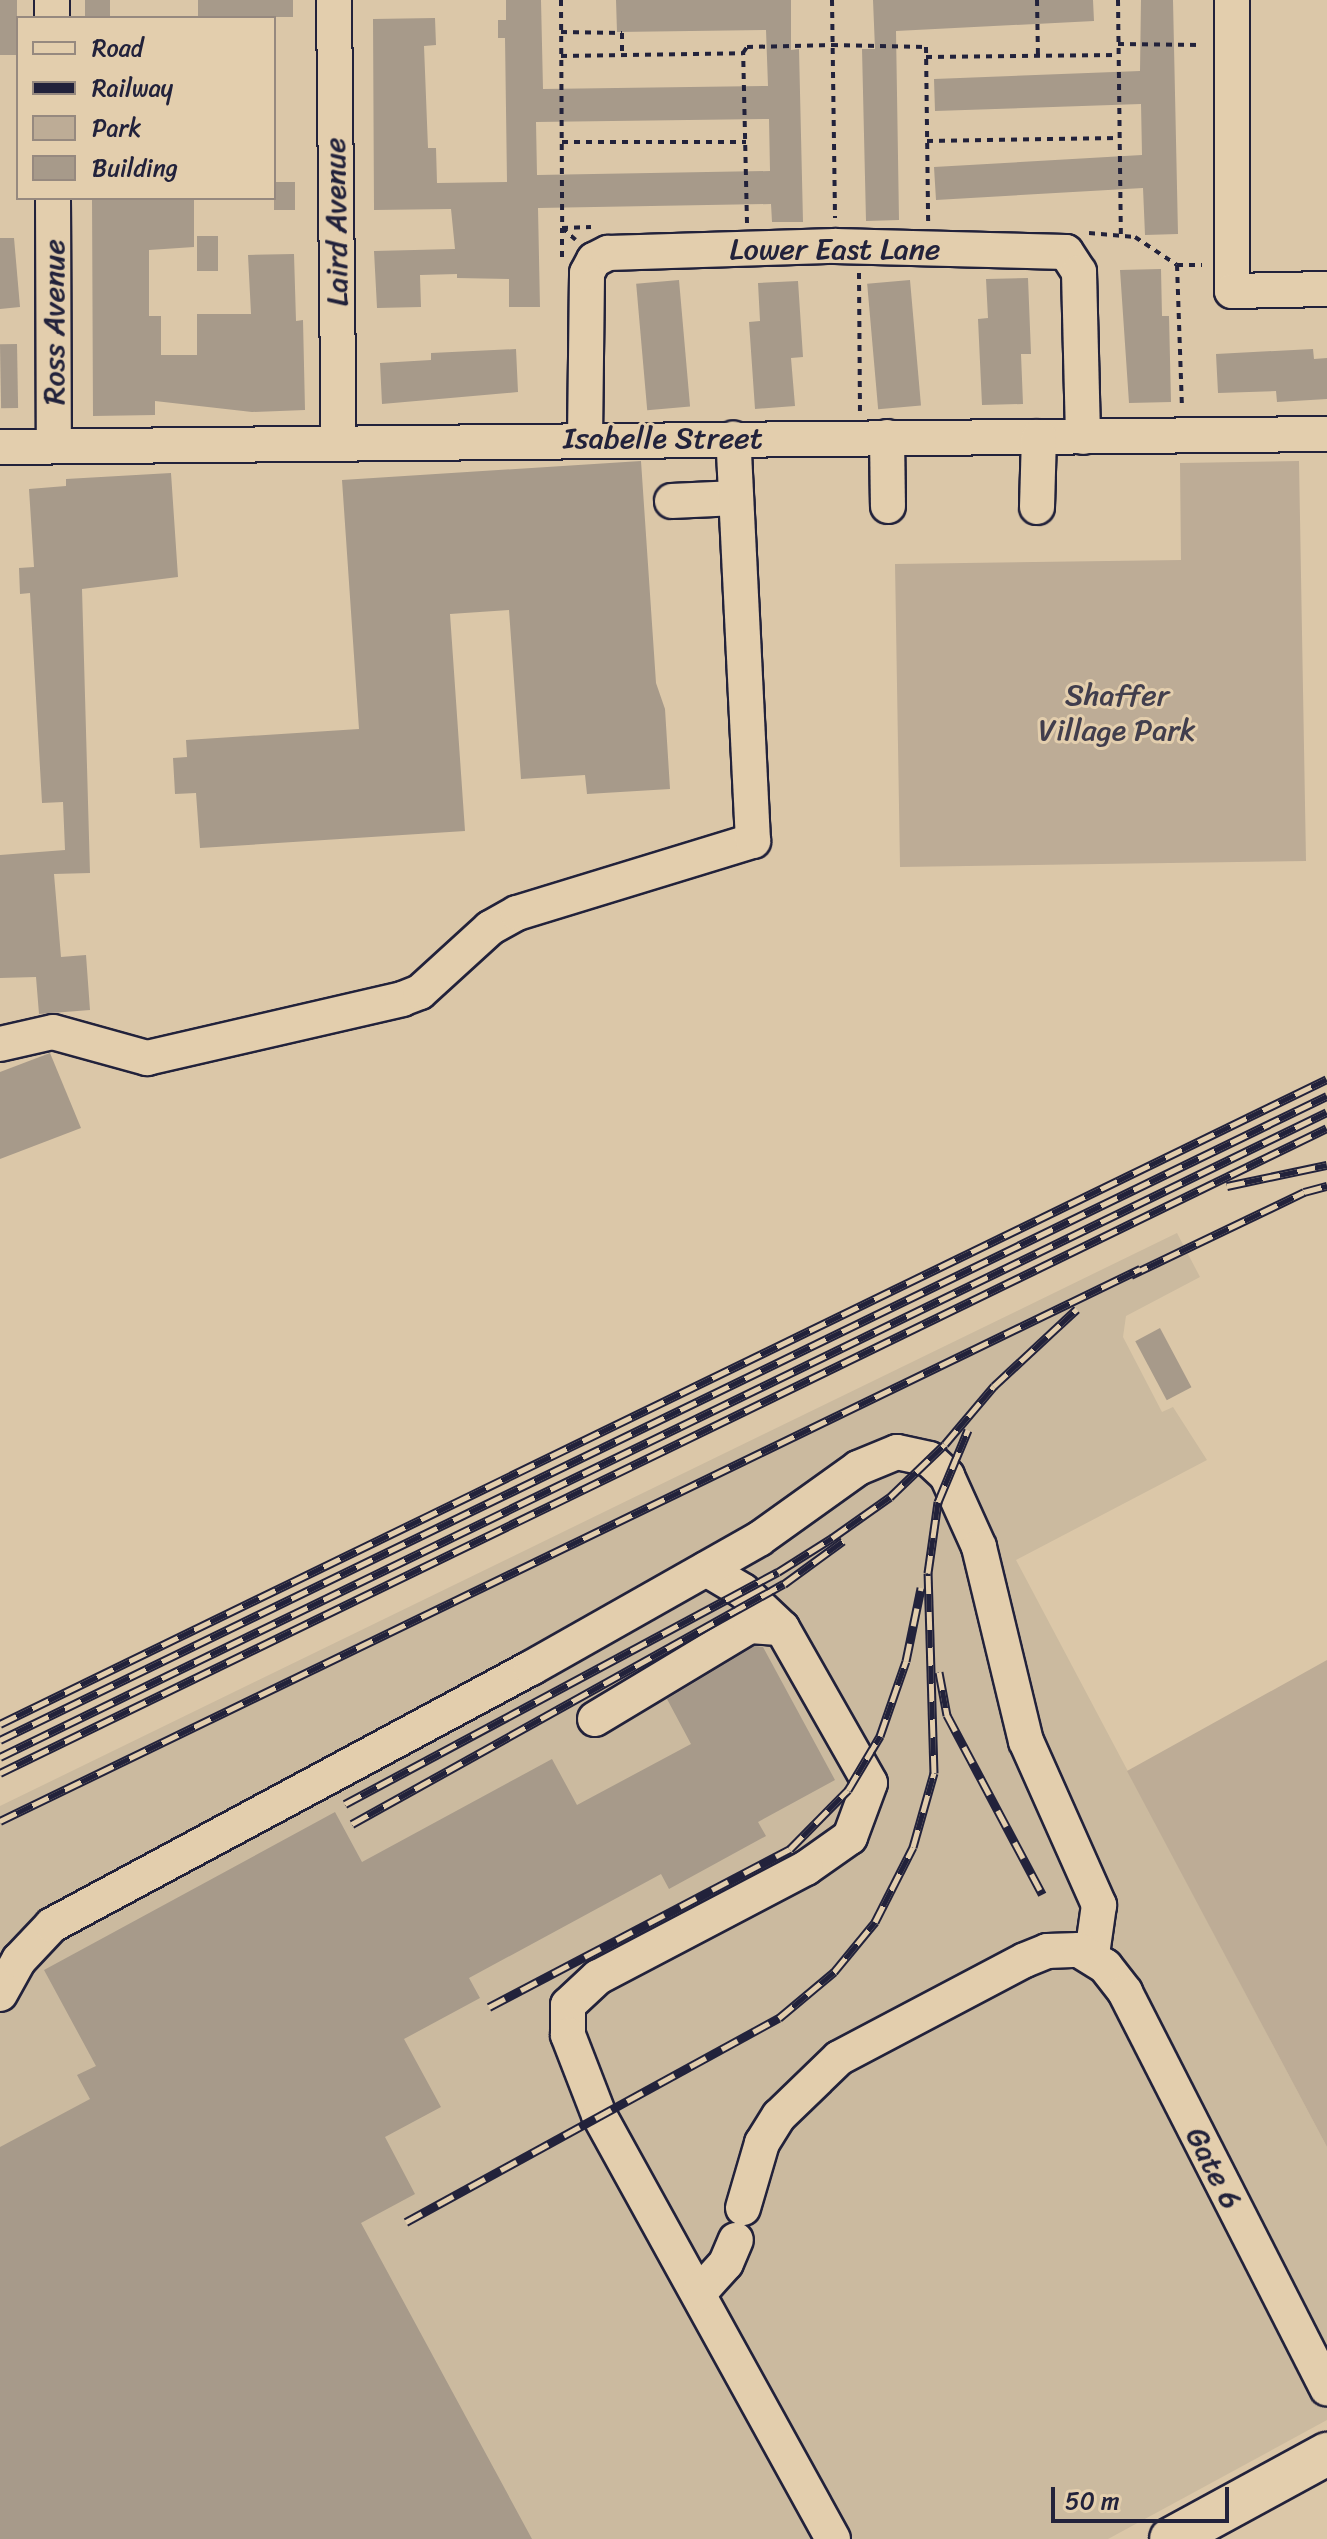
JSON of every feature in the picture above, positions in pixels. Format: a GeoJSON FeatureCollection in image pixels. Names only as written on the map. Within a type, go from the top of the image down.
{"type":"FeatureCollection","features":[{"type":"Feature","properties":{"kind":"main road"},"geometry":{"type":"LineString","coordinates":[[1171,2539],[1327,2454]]}},
{"type":"Feature","properties":{"kind":"street","name":"Laird Avenue"},"geometry":{"type":"LineString","coordinates":[[334,0],[339,443]]}},
{"type":"Feature","properties":{"kind":"street"},"geometry":{"type":"LineString","coordinates":[[1232,0],[1232,291],[1327,289]]}},
{"type":"Feature","properties":{"kind":"street","name":"Ross Avenue"},"geometry":{"type":"LineString","coordinates":[[53,200],[54,446]]}},
{"type":"Feature","properties":{"kind":"street","name":"Lower East Lane"},"geometry":{"type":"LineString","coordinates":[[585,250],[608,253],[835,246],[1054,249],[1075,260],[1079,272],[1083,437]]}},
{"type":"Feature","properties":{"kind":"street"},"geometry":{"type":"LineString","coordinates":[[585,250],[585,439]]}},
{"type":"Feature","properties":{"kind":"street","name":"Isabelle Street"},"geometry":{"type":"LineString","coordinates":[[0,447],[733,438],[874,430],[1039,437],[1327,434]]}},
{"type":"Feature","properties":{"kind":"street"},"geometry":{"type":"LineString","coordinates":[[874,430],[888,506]]}},
{"type":"Feature","properties":{"kind":"street"},"geometry":{"type":"LineString","coordinates":[[1037,507],[1039,437]]}},
{"type":"Feature","properties":{"kind":"street"},"geometry":{"type":"LineString","coordinates":[[0,1044],[53,1032],[147,1058],[402,999],[420,992],[468,953],[490,928],[517,913],[753,841],[733,438]]}},
{"type":"Feature","properties":{"kind":"street"},"geometry":{"type":"LineString","coordinates":[[672,501],[736,498]]}},
{"type":"Feature","properties":{"kind":"street"},"geometry":{"type":"LineString","coordinates":[[0,1994],[19,1960],[52,1925],[706,1569],[878,1457],[913,1454],[929,1459],[947,1476],[979,1547],[1026,1741],[1093,1884],[1100,1919],[1092,1954],[1065,1949],[1025,1960],[839,2058],[803,2089],[762,2143],[726,2263],[699,2293]]}},
{"type":"Feature","properties":{"kind":"street"},"geometry":{"type":"LineString","coordinates":[[706,1569],[743,1591],[782,1628],[870,1783],[850,1837],[806,1868],[598,1977],[568,2005],[568,2035],[599,2115],[833,2539]]}},
{"type":"Feature","properties":{"kind":"street"},"geometry":{"type":"LineString","coordinates":[[595,1719],[750,1626],[782,1628]]}},
{"type":"Feature","properties":{"kind":"street","name":"Gate 6"},"geometry":{"type":"LineString","coordinates":[[1092,1954],[1125,1992],[1327,2388]]}},
{"type":"Feature","properties":{"kind":"path"},"geometry":{"type":"LineString","coordinates":[[561,0],[562,228],[585,250]]}},
{"type":"Feature","properties":{"kind":"path"},"geometry":{"type":"LineString","coordinates":[[832,0],[835,230]]}},
{"type":"Feature","properties":{"kind":"path"},"geometry":{"type":"LineString","coordinates":[[1037,0],[1038,56]]}},
{"type":"Feature","properties":{"kind":"path"},"geometry":{"type":"LineString","coordinates":[[1118,0],[1121,234],[1135,237],[1177,265],[1203,265]]}},
{"type":"Feature","properties":{"kind":"path"},"geometry":{"type":"LineString","coordinates":[[561,32],[622,33],[622,53]]}},
{"type":"Feature","properties":{"kind":"path"},"geometry":{"type":"LineString","coordinates":[[1118,44],[1202,45]]}},
{"type":"Feature","properties":{"kind":"path"},"geometry":{"type":"LineString","coordinates":[[747,225],[743,53],[747,47],[832,45],[926,47],[928,221]]}},
{"type":"Feature","properties":{"kind":"path"},"geometry":{"type":"LineString","coordinates":[[561,56],[743,53]]}},
{"type":"Feature","properties":{"kind":"path"},"geometry":{"type":"LineString","coordinates":[[926,57],[1118,55]]}},
{"type":"Feature","properties":{"kind":"path"},"geometry":{"type":"LineString","coordinates":[[927,141],[1119,138]]}},
{"type":"Feature","properties":{"kind":"path"},"geometry":{"type":"LineString","coordinates":[[562,142],[746,142]]}},
{"type":"Feature","properties":{"kind":"path"},"geometry":{"type":"LineString","coordinates":[[858,265],[874,430]]}},
{"type":"Feature","properties":{"kind":"path"},"geometry":{"type":"LineString","coordinates":[[1177,265],[1183,412]]}},
{"type":"Feature","properties":{"kind":"shaded area"},"geometry":{"type":"Polygon","coordinates":[[[1177,1233],[1200,1277],[1126,1316],[1123,1337],[1162,1412],[1173,1407],[1207,1460],[1016,1560],[1327,2147],[1327,2420],[1108,2539],[0,2539],[0,1806],[1177,1233]]]}},
{"type":"Feature","properties":{"kind":"green space","name":"Shaffer Village Park"},"geometry":{"type":"Polygon","coordinates":[[[1299,461],[1306,861],[900,867],[895,564],[1181,560],[1180,463],[1299,461]]]}},
{"type":"Feature","properties":{"kind":"green space"},"geometry":{"type":"Polygon","coordinates":[[[1327,1660],[1327,2147],[1127,1771],[1327,1660]]]}},
{"type":"Feature","properties":{"kind":"building"},"geometry":{"type":"Polygon","coordinates":[[[0,0],[17,0],[16,55],[0,55],[0,0]]]}},
{"type":"Feature","properties":{"kind":"building"},"geometry":{"type":"Polygon","coordinates":[[[85,0],[110,0],[110,16],[85,16],[85,0]]]}},
{"type":"Feature","properties":{"kind":"building"},"geometry":{"type":"Polygon","coordinates":[[[198,0],[293,0],[293,17],[198,16],[198,0]]]}},
{"type":"Feature","properties":{"kind":"building"},"geometry":{"type":"Polygon","coordinates":[[[506,0],[541,0],[543,89],[768,86],[766,30],[617,32],[616,0],[791,0],[791,50],[799,49],[803,222],[772,222],[771,204],[538,208],[540,307],[509,307],[509,279],[457,278],[457,274],[420,275],[421,307],[377,308],[374,251],[455,249],[451,209],[374,210],[373,19],[435,18],[436,45],[424,46],[428,148],[436,148],[437,183],[507,182],[505,38],[498,38],[498,20],[506,20],[506,0]],[[769,119],[536,122],[537,175],[770,171],[769,119]]]}},
{"type":"Feature","properties":{"kind":"building"},"geometry":{"type":"Polygon","coordinates":[[[873,0],[1093,0],[1094,21],[896,31],[899,220],[866,221],[862,49],[875,49],[873,0]]]}},
{"type":"Feature","properties":{"kind":"building"},"geometry":{"type":"Polygon","coordinates":[[[1141,0],[1173,0],[1178,234],[1145,235],[1143,188],[936,200],[934,167],[1142,155],[1141,104],[935,111],[934,79],[1140,71],[1141,0]]]}},
{"type":"Feature","properties":{"kind":"building"},"geometry":{"type":"Polygon","coordinates":[[[276,182],[295,182],[295,210],[274,210],[276,182]]]}},
{"type":"Feature","properties":{"kind":"building"},"geometry":{"type":"Polygon","coordinates":[[[92,200],[194,200],[194,247],[149,250],[149,316],[161,316],[161,355],[197,355],[197,314],[251,314],[248,255],[294,254],[296,321],[303,320],[305,410],[252,412],[155,401],[155,415],[93,416],[92,200]]]}},
{"type":"Feature","properties":{"kind":"building"},"geometry":{"type":"Polygon","coordinates":[[[197,236],[218,236],[218,271],[197,271],[197,236]]]}},
{"type":"Feature","properties":{"kind":"building"},"geometry":{"type":"Polygon","coordinates":[[[0,238],[14,238],[20,307],[0,309],[0,238]]]}},
{"type":"Feature","properties":{"kind":"building"},"geometry":{"type":"Polygon","coordinates":[[[1161,269],[1162,316],[1169,316],[1171,402],[1129,403],[1120,270],[1161,269]]]}},
{"type":"Feature","properties":{"kind":"building"},"geometry":{"type":"Polygon","coordinates":[[[1028,278],[1031,354],[1021,354],[1023,404],[982,405],[978,319],[988,318],[986,279],[1028,278]]]}},
{"type":"Feature","properties":{"kind":"building"},"geometry":{"type":"Polygon","coordinates":[[[679,280],[690,407],[647,410],[636,284],[679,280]]]}},
{"type":"Feature","properties":{"kind":"building"},"geometry":{"type":"Polygon","coordinates":[[[910,280],[921,406],[878,409],[867,284],[910,280]]]}},
{"type":"Feature","properties":{"kind":"building"},"geometry":{"type":"Polygon","coordinates":[[[798,281],[803,357],[791,358],[795,406],[755,409],[749,322],[760,321],[758,283],[798,281]]]}},
{"type":"Feature","properties":{"kind":"building"},"geometry":{"type":"Polygon","coordinates":[[[0,344],[17,344],[18,408],[1,408],[0,344]]]}},
{"type":"Feature","properties":{"kind":"building"},"geometry":{"type":"Polygon","coordinates":[[[516,349],[518,392],[382,404],[380,363],[431,360],[431,353],[516,349]]]}},
{"type":"Feature","properties":{"kind":"building"},"geometry":{"type":"Polygon","coordinates":[[[1313,349],[1314,359],[1327,358],[1327,399],[1277,402],[1276,391],[1218,393],[1216,354],[1313,349]]]}},
{"type":"Feature","properties":{"kind":"building"},"geometry":{"type":"Polygon","coordinates":[[[641,461],[656,683],[665,709],[670,789],[587,794],[585,775],[521,779],[509,610],[450,614],[465,831],[200,848],[196,793],[175,794],[173,758],[187,757],[186,740],[359,729],[342,480],[641,461]]]}},
{"type":"Feature","properties":{"kind":"building"},"geometry":{"type":"Polygon","coordinates":[[[171,473],[178,577],[82,589],[90,873],[54,874],[61,957],[86,955],[90,1010],[39,1014],[36,977],[0,978],[0,855],[65,850],[63,802],[42,803],[30,593],[20,594],[19,568],[34,567],[29,489],[66,486],[66,479],[171,473]]]}},
{"type":"Feature","properties":{"kind":"building"},"geometry":{"type":"Polygon","coordinates":[[[50,1053],[81,1128],[0,1159],[0,1072],[50,1053]]]}},
{"type":"Feature","properties":{"kind":"building"},"geometry":{"type":"Polygon","coordinates":[[[1160,1328],[1191,1387],[1167,1400],[1135,1341],[1160,1328]]]}},
{"type":"Feature","properties":{"kind":"building"},"geometry":{"type":"Polygon","coordinates":[[[755,1646],[763,1647],[835,1780],[758,1822],[766,1836],[669,1889],[661,1874],[469,1978],[480,1998],[404,2039],[441,2107],[385,2137],[415,2194],[361,2223],[532,2539],[0,2539],[0,2147],[90,2099],[77,2075],[96,2066],[44,1970],[335,1812],[362,1862],[552,1759],[577,1805],[691,1744],[667,1699],[755,1646]]]}},
{"type":"Feature","properties":{"kind":"railway"},"geometry":{"type":"LineString","coordinates":[[0,1724],[1327,1079]]}},
{"type":"Feature","properties":{"kind":"railway"},"geometry":{"type":"LineString","coordinates":[[0,1740],[1327,1096]]}},
{"type":"Feature","properties":{"kind":"railway"},"geometry":{"type":"LineString","coordinates":[[0,1757],[1327,1112]]}},
{"type":"Feature","properties":{"kind":"railway"},"geometry":{"type":"LineString","coordinates":[[0,1773],[1327,1128]]}},
{"type":"Feature","properties":{"kind":"railway"},"geometry":{"type":"LineString","coordinates":[[1227,1186],[1327,1165]]}},
{"type":"Feature","properties":{"kind":"railway"},"geometry":{"type":"LineString","coordinates":[[1131,1275],[1304,1192],[1327,1186]]}},
{"type":"Feature","properties":{"kind":"railway"},"geometry":{"type":"LineString","coordinates":[[0,1821],[1140,1269]]}},
{"type":"Feature","properties":{"kind":"railway"},"geometry":{"type":"LineString","coordinates":[[345,1804],[778,1572],[832,1538],[890,1497],[945,1444],[994,1386],[1077,1309]]}},
{"type":"Feature","properties":{"kind":"railway"},"geometry":{"type":"LineString","coordinates":[[406,2222],[779,2018],[834,1972],[875,1922],[913,1847],[934,1773],[928,1573],[938,1502],[968,1430]]}},
{"type":"Feature","properties":{"kind":"railway"},"geometry":{"type":"LineString","coordinates":[[352,1824],[784,1584],[843,1541]]}},
{"type":"Feature","properties":{"kind":"railway"},"geometry":{"type":"LineString","coordinates":[[489,2007],[790,1849],[848,1790],[880,1736],[906,1661],[921,1588]]}},
{"type":"Feature","properties":{"kind":"railway"},"geometry":{"type":"LineString","coordinates":[[939,1672],[947,1715],[1042,1894]]}}]}
